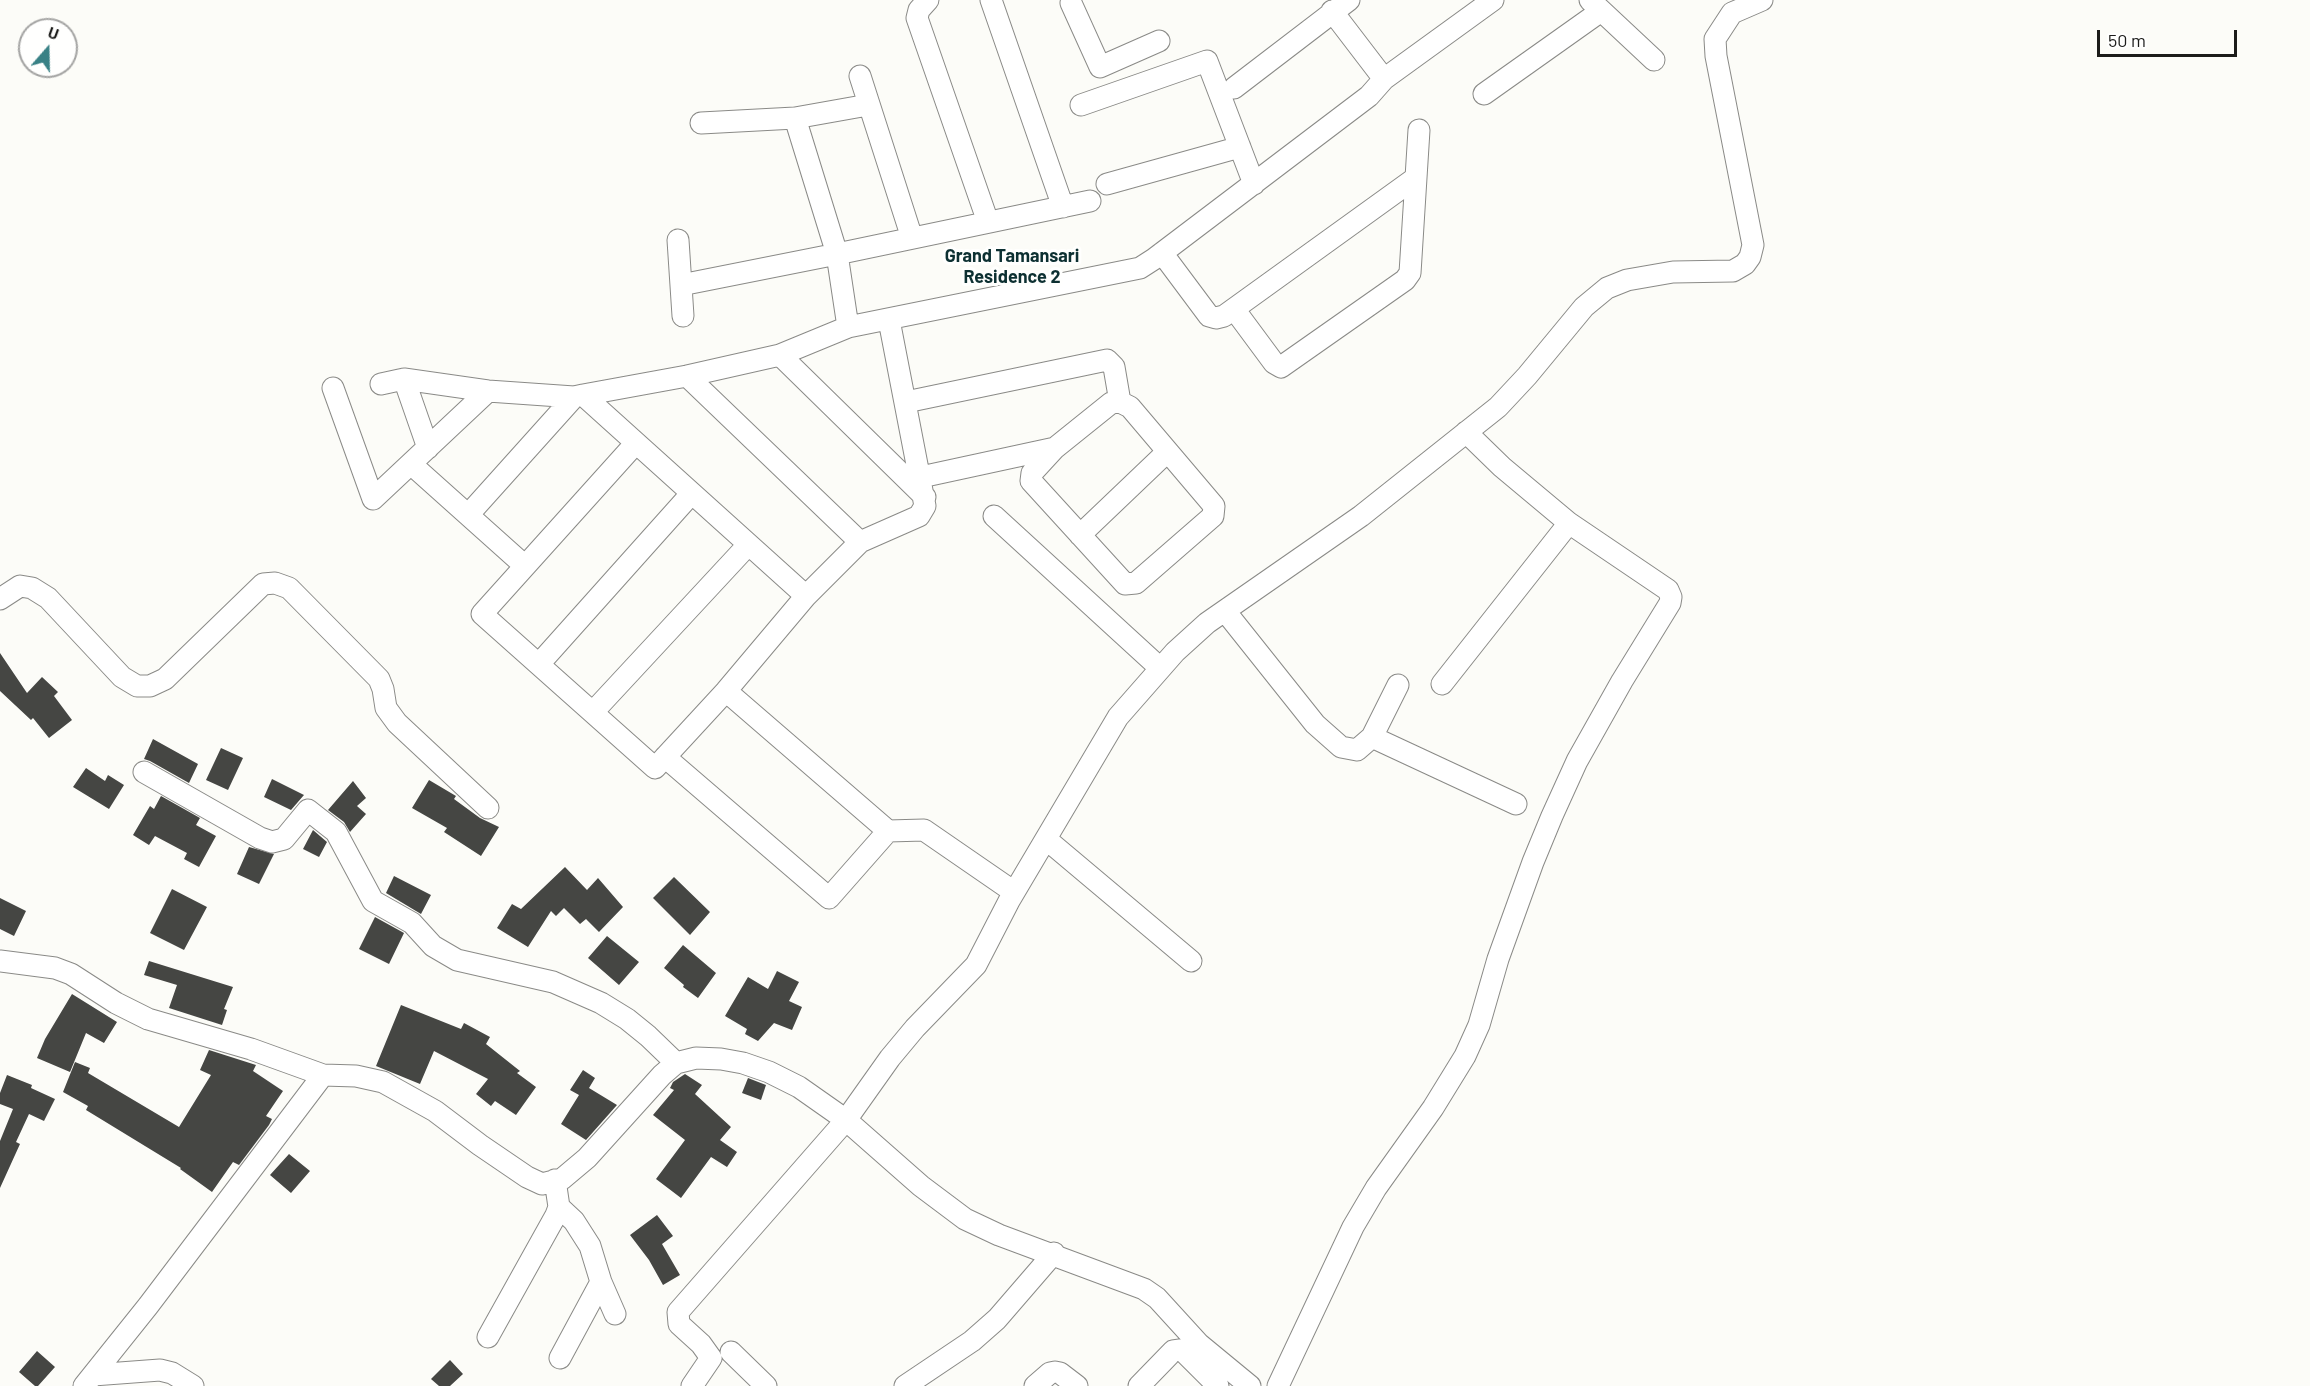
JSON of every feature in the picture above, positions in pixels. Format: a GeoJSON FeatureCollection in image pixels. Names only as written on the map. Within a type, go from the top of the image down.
{"type":"FeatureCollection","features":[{"type":"Feature","properties":{"kind":"street"},"geometry":{"type":"LineString","coordinates":[[928,0],[919,10],[918,18],[988,222]]}},
{"type":"Feature","properties":{"kind":"street"},"geometry":{"type":"LineString","coordinates":[[991,0],[1064,207]]}},
{"type":"Feature","properties":{"kind":"street"},"geometry":{"type":"LineString","coordinates":[[381,384],[404,379],[488,391],[578,396],[687,376],[780,355],[848,327],[1140,268],[1369,96],[1384,79],[1493,0]]}},
{"type":"Feature","properties":{"kind":"street"},"geometry":{"type":"LineString","coordinates":[[692,1386],[711,1358],[701,1344],[679,1324],[678,1312],[846,1120],[890,1058],[915,1028],[976,965],[1014,892],[1118,717],[1186,640],[1361,516],[1498,407],[1584,307],[1607,288],[1627,280],[1673,272],[1733,272],[1745,264],[1750,257],[1753,245],[1716,56],[1715,39],[1731,13],[1762,0]]}},
{"type":"Feature","properties":{"kind":"street"},"geometry":{"type":"LineString","coordinates":[[1072,1],[1100,67],[1159,41]]}},
{"type":"Feature","properties":{"kind":"street"},"geometry":{"type":"LineString","coordinates":[[1484,94],[1596,5],[1654,60]]}},
{"type":"Feature","properties":{"kind":"street"},"geometry":{"type":"LineString","coordinates":[[1234,88],[1340,6],[1384,79]]}},
{"type":"Feature","properties":{"kind":"street"},"geometry":{"type":"LineString","coordinates":[[1081,105],[1207,61],[1254,184]]}},
{"type":"Feature","properties":{"kind":"street"},"geometry":{"type":"LineString","coordinates":[[860,76],[912,238]]}},
{"type":"Feature","properties":{"kind":"street"},"geometry":{"type":"LineString","coordinates":[[700,123],[795,118],[868,105]]}},
{"type":"Feature","properties":{"kind":"street"},"geometry":{"type":"LineString","coordinates":[[795,118],[837,254],[848,327]]}},
{"type":"Feature","properties":{"kind":"street"},"geometry":{"type":"LineString","coordinates":[[1234,309],[1274,363],[1281,367],[1405,280],[1410,273],[1414,179],[1419,130]]}},
{"type":"Feature","properties":{"kind":"street"},"geometry":{"type":"LineString","coordinates":[[1107,184],[1240,147]]}},
{"type":"Feature","properties":{"kind":"street"},"geometry":{"type":"LineString","coordinates":[[1162,253],[1209,316],[1216,318],[1224,316],[1414,179]]}},
{"type":"Feature","properties":{"kind":"street"},"geometry":{"type":"LineString","coordinates":[[681,285],[1090,201]]}},
{"type":"Feature","properties":{"kind":"street"},"geometry":{"type":"LineString","coordinates":[[678,240],[683,316]]}},
{"type":"Feature","properties":{"kind":"street"},"geometry":{"type":"LineString","coordinates":[[635,444],[482,614],[655,768],[726,691],[806,596],[860,542],[919,516],[926,507],[889,320]]}},
{"type":"Feature","properties":{"kind":"street"},"geometry":{"type":"LineString","coordinates":[[780,355],[923,487]]}},
{"type":"Feature","properties":{"kind":"street"},"geometry":{"type":"LineString","coordinates":[[906,402],[1107,360],[1113,367],[1119,402]]}},
{"type":"Feature","properties":{"kind":"street"},"geometry":{"type":"LineString","coordinates":[[687,376],[860,542]]}},
{"type":"Feature","properties":{"kind":"street"},"geometry":{"type":"LineString","coordinates":[[404,379],[428,448]]}},
{"type":"Feature","properties":{"kind":"street"},"geometry":{"type":"LineString","coordinates":[[333,388],[373,499],[488,391]]}},
{"type":"Feature","properties":{"kind":"street"},"geometry":{"type":"LineString","coordinates":[[578,396],[806,596]]}},
{"type":"Feature","properties":{"kind":"street"},"geometry":{"type":"LineString","coordinates":[[468,515],[578,396]]}},
{"type":"Feature","properties":{"kind":"street"},"geometry":{"type":"LineString","coordinates":[[1119,402],[1130,407],[1214,506],[1213,516],[1136,583],[1125,584],[1031,481],[1032,473],[1055,448],[1112,403],[1119,402]]}},
{"type":"Feature","properties":{"kind":"street"},"geometry":{"type":"LineString","coordinates":[[1278,1386],[1353,1227],[1376,1188],[1433,1108],[1465,1056],[1479,1024],[1498,959],[1521,894],[1552,816],[1577,761],[1627,672],[1670,603],[1671,597],[1668,590],[1569,523],[1466,432]]}},
{"type":"Feature","properties":{"kind":"street"},"geometry":{"type":"LineString","coordinates":[[923,487],[1055,448]]}},
{"type":"Feature","properties":{"kind":"street"},"geometry":{"type":"LineString","coordinates":[[1080,535],[1167,452]]}},
{"type":"Feature","properties":{"kind":"street"},"geometry":{"type":"LineString","coordinates":[[411,464],[525,566]]}},
{"type":"Feature","properties":{"kind":"street"},"geometry":{"type":"LineString","coordinates":[[539,664],[691,494]]}},
{"type":"Feature","properties":{"kind":"street"},"geometry":{"type":"LineString","coordinates":[[994,516],[1160,669]]}},
{"type":"Feature","properties":{"kind":"street"},"geometry":{"type":"LineString","coordinates":[[1442,684],[1569,523]]}},
{"type":"Feature","properties":{"kind":"street"},"geometry":{"type":"LineString","coordinates":[[593,712],[748,544]]}},
{"type":"Feature","properties":{"kind":"street"},"geometry":{"type":"LineString","coordinates":[[0,599],[20,586],[32,588],[48,598],[122,677],[137,686],[150,686],[165,679],[263,584],[275,583],[290,588],[379,678],[384,689],[386,708],[397,723],[488,808]]}},
{"type":"Feature","properties":{"kind":"street"},"geometry":{"type":"LineString","coordinates":[[1225,611],[1325,734],[1341,747],[1357,750],[1372,737],[1398,685]]}},
{"type":"Feature","properties":{"kind":"street"},"geometry":{"type":"LineString","coordinates":[[726,691],[888,831],[924,830],[1014,892]]}},
{"type":"Feature","properties":{"kind":"street"},"geometry":{"type":"LineString","coordinates":[[1372,737],[1516,804]]}},
{"type":"Feature","properties":{"kind":"street"},"geometry":{"type":"LineString","coordinates":[[665,757],[829,898],[888,831]]}},
{"type":"Feature","properties":{"kind":"street"},"geometry":{"type":"LineString","coordinates":[[144,772],[260,838],[272,842],[284,839],[308,810],[336,832],[373,901],[412,923],[434,946],[457,960],[553,982],[601,1003],[627,1019],[676,1063]]}},
{"type":"Feature","properties":{"kind":"street"},"geometry":{"type":"LineString","coordinates":[[1046,839],[1191,961]]}},
{"type":"Feature","properties":{"kind":"street"},"geometry":{"type":"LineString","coordinates":[[0,961],[56,968],[71,974],[116,1003],[148,1019],[251,1049],[323,1075],[356,1076],[383,1082],[435,1111],[480,1145],[527,1177],[542,1184],[562,1179],[587,1158],[662,1075],[676,1063],[696,1058],[743,1064],[769,1072],[799,1087],[846,1120],[921,1186],[965,1219],[999,1235],[1054,1253],[1144,1288],[1164,1305],[1199,1344],[1250,1386]]}},
{"type":"Feature","properties":{"kind":"street"},"geometry":{"type":"LineString","coordinates":[[88,1381],[148,1306],[323,1075]]}},
{"type":"Feature","properties":{"kind":"street"},"geometry":{"type":"LineString","coordinates":[[488,1337],[559,1207],[555,1180]]}},
{"type":"Feature","properties":{"kind":"street"},"geometry":{"type":"LineString","coordinates":[[559,1207],[574,1221],[590,1246],[601,1282],[615,1314]]}},
{"type":"Feature","properties":{"kind":"street"},"geometry":{"type":"LineString","coordinates":[[905,1386],[972,1341],[997,1320],[1054,1253]]}},
{"type":"Feature","properties":{"kind":"street"},"geometry":{"type":"LineString","coordinates":[[560,1358],[601,1282]]}},
{"type":"Feature","properties":{"kind":"street"},"geometry":{"type":"LineString","coordinates":[[1139,1386],[1173,1351],[1183,1350],[1218,1386]]}},
{"type":"Feature","properties":{"kind":"street"},"geometry":{"type":"LineString","coordinates":[[731,1352],[766,1386]]}},
{"type":"Feature","properties":{"kind":"street"},"geometry":{"type":"LineString","coordinates":[[88,1381],[160,1370],[172,1373],[193,1386]]}},
{"type":"Feature","properties":{"kind":"street"},"geometry":{"type":"LineString","coordinates":[[1035,1386],[1050,1373],[1055,1372],[1060,1373],[1077,1386]]}},
{"type":"Feature","properties":{"kind":"building"},"geometry":{"type":"Polygon","coordinates":[[[0,653],[27,693],[42,677],[58,692],[54,696],[72,720],[49,738],[33,718],[31,720],[0,691],[0,653]]]}},
{"type":"Feature","properties":{"kind":"building"},"geometry":{"type":"Polygon","coordinates":[[[153,739],[198,764],[189,783],[144,759],[153,739]]]}},
{"type":"Feature","properties":{"kind":"building"},"geometry":{"type":"Polygon","coordinates":[[[221,748],[243,758],[228,790],[206,780],[221,748]]]}},
{"type":"Feature","properties":{"kind":"building"},"geometry":{"type":"Polygon","coordinates":[[[86,768],[105,781],[108,775],[124,785],[109,809],[73,787],[86,768]]]}},
{"type":"Feature","properties":{"kind":"building"},"geometry":{"type":"Polygon","coordinates":[[[272,779],[304,795],[291,810],[264,797],[272,779]]]}},
{"type":"Feature","properties":{"kind":"building"},"geometry":{"type":"Polygon","coordinates":[[[429,780],[456,796],[454,799],[480,818],[499,827],[481,856],[444,832],[447,828],[412,808],[429,780]]]}},
{"type":"Feature","properties":{"kind":"building"},"geometry":{"type":"Polygon","coordinates":[[[353,781],[366,798],[357,806],[366,814],[350,832],[344,822],[328,810],[353,781]]]}},
{"type":"Feature","properties":{"kind":"building"},"geometry":{"type":"Polygon","coordinates":[[[161,796],[200,818],[196,825],[216,836],[199,867],[184,859],[187,853],[155,836],[149,845],[133,835],[150,806],[154,809],[161,796]]]}},
{"type":"Feature","properties":{"kind":"building"},"geometry":{"type":"Polygon","coordinates":[[[313,830],[327,842],[319,857],[303,849],[313,830]]]}},
{"type":"Feature","properties":{"kind":"building"},"geometry":{"type":"Polygon","coordinates":[[[249,847],[274,854],[259,884],[237,874],[249,847]]]}},
{"type":"Feature","properties":{"kind":"building"},"geometry":{"type":"Polygon","coordinates":[[[565,867],[587,890],[598,878],[623,907],[599,932],[586,919],[580,924],[564,908],[556,916],[551,911],[528,947],[497,928],[512,904],[521,909],[565,867]]]}},
{"type":"Feature","properties":{"kind":"building"},"geometry":{"type":"Polygon","coordinates":[[[394,876],[431,895],[421,914],[386,893],[394,876]]]}},
{"type":"Feature","properties":{"kind":"building"},"geometry":{"type":"Polygon","coordinates":[[[674,877],[710,912],[690,935],[653,898],[674,877]]]}},
{"type":"Feature","properties":{"kind":"building"},"geometry":{"type":"Polygon","coordinates":[[[172,889],[207,907],[184,950],[150,933],[172,889]]]}},
{"type":"Feature","properties":{"kind":"building"},"geometry":{"type":"Polygon","coordinates":[[[0,898],[26,911],[14,936],[0,929],[0,898]]]}},
{"type":"Feature","properties":{"kind":"building"},"geometry":{"type":"Polygon","coordinates":[[[375,917],[404,933],[389,964],[359,949],[375,917]]]}},
{"type":"Feature","properties":{"kind":"building"},"geometry":{"type":"Polygon","coordinates":[[[607,936],[639,962],[619,985],[588,958],[607,936]]]}},
{"type":"Feature","properties":{"kind":"building"},"geometry":{"type":"Polygon","coordinates":[[[683,945],[716,973],[698,998],[664,968],[683,945]]]}},
{"type":"Feature","properties":{"kind":"building"},"geometry":{"type":"Polygon","coordinates":[[[149,961],[233,987],[224,1009],[227,1010],[222,1025],[169,1008],[177,985],[144,975],[149,961]]]}},
{"type":"Feature","properties":{"kind":"building"},"geometry":{"type":"Polygon","coordinates":[[[777,971],[799,982],[789,1001],[802,1007],[792,1030],[774,1023],[758,1041],[745,1034],[747,1029],[725,1016],[748,977],[768,989],[777,971]]]}},
{"type":"Feature","properties":{"kind":"building"},"geometry":{"type":"Polygon","coordinates":[[[72,994],[117,1022],[104,1043],[86,1033],[70,1072],[37,1058],[45,1039],[72,994]]]}},
{"type":"Feature","properties":{"kind":"building"},"geometry":{"type":"Polygon","coordinates":[[[401,1005],[461,1029],[464,1023],[490,1037],[486,1044],[536,1087],[516,1115],[495,1101],[491,1106],[476,1094],[488,1079],[434,1051],[420,1084],[376,1066],[401,1005]]]}},
{"type":"Feature","properties":{"kind":"building"},"geometry":{"type":"Polygon","coordinates":[[[209,1050],[256,1065],[253,1071],[283,1091],[266,1116],[272,1119],[269,1125],[239,1165],[233,1162],[212,1192],[181,1168],[86,1110],[88,1106],[63,1092],[75,1062],[90,1068],[88,1073],[179,1127],[211,1075],[200,1070],[209,1050]]]}},
{"type":"Feature","properties":{"kind":"building"},"geometry":{"type":"Polygon","coordinates":[[[583,1070],[595,1078],[589,1088],[617,1105],[586,1140],[561,1124],[579,1095],[570,1090],[583,1070]]]}},
{"type":"Feature","properties":{"kind":"building"},"geometry":{"type":"Polygon","coordinates":[[[685,1074],[702,1085],[695,1094],[731,1127],[720,1140],[737,1152],[727,1167],[711,1157],[681,1198],[656,1179],[685,1140],[653,1115],[674,1090],[670,1088],[673,1082],[685,1074]]]}},
{"type":"Feature","properties":{"kind":"building"},"geometry":{"type":"Polygon","coordinates":[[[7,1075],[32,1085],[31,1088],[55,1099],[44,1121],[29,1114],[16,1142],[20,1144],[0,1188],[0,1141],[13,1109],[0,1104],[0,1093],[7,1075]]]}},
{"type":"Feature","properties":{"kind":"building"},"geometry":{"type":"Polygon","coordinates":[[[748,1078],[766,1085],[761,1100],[742,1093],[748,1078]]]}},
{"type":"Feature","properties":{"kind":"building"},"geometry":{"type":"Polygon","coordinates":[[[289,1154],[310,1171],[291,1193],[270,1175],[289,1154]]]}},
{"type":"Feature","properties":{"kind":"building"},"geometry":{"type":"Polygon","coordinates":[[[657,1215],[673,1236],[662,1244],[680,1275],[663,1285],[649,1260],[630,1235],[657,1215]]]}},
{"type":"Feature","properties":{"kind":"building"},"geometry":{"type":"Polygon","coordinates":[[[37,1351],[55,1367],[38,1386],[35,1386],[19,1372],[37,1351]]]}},
{"type":"Feature","properties":{"kind":"building"},"geometry":{"type":"Polygon","coordinates":[[[450,1360],[463,1374],[450,1386],[439,1386],[431,1379],[450,1360]]]}},
{"type":"Feature","properties":{"kind":"district","name":"Grand Tamansari Residence 2"},"geometry":{"type":"Point","coordinates":[1012,266]}}]}
